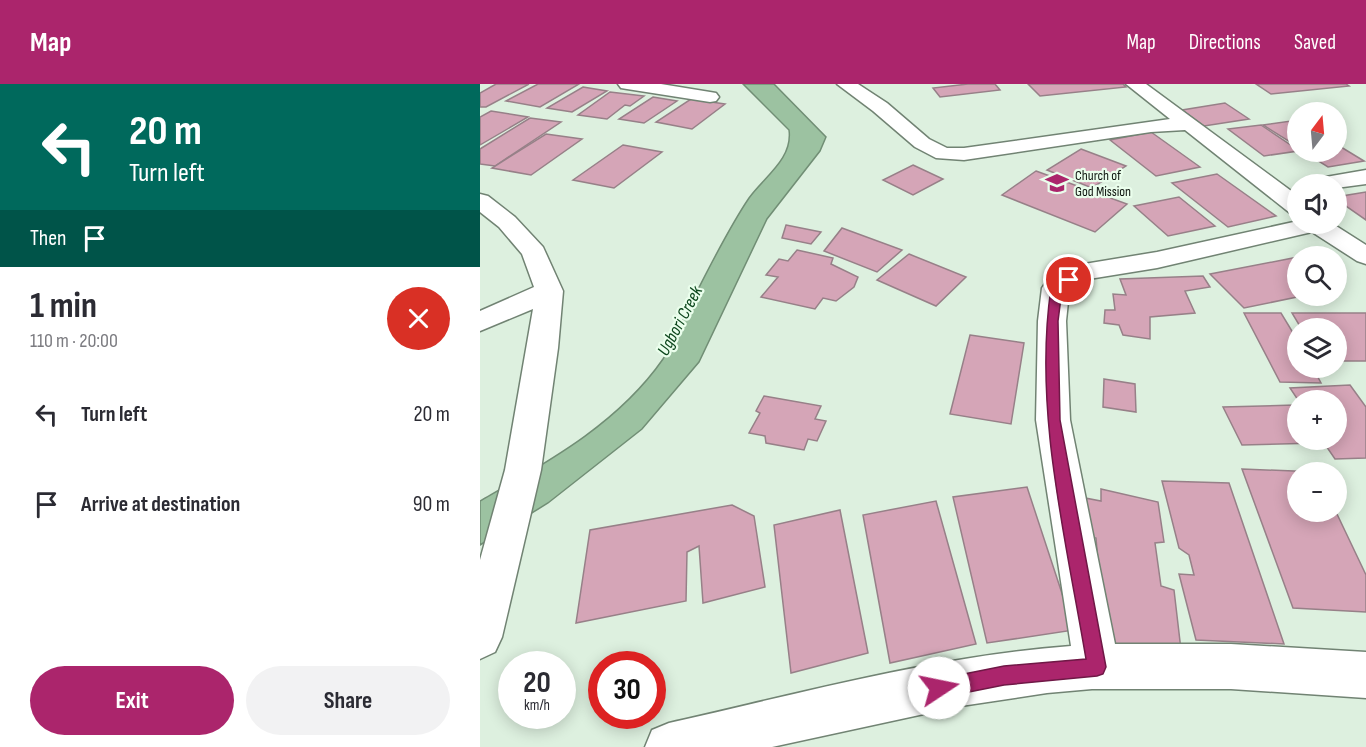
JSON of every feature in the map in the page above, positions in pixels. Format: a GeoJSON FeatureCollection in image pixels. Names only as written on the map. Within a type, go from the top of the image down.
{"type":"FeatureCollection","features":[{"type":"Feature","properties":{"kind":"street"},"geometry":{"type":"LineString","coordinates":[[627,84],[710,97]]}},
{"type":"Feature","properties":{"kind":"street"},"geometry":{"type":"LineString","coordinates":[[846,84],[880,107],[922,143],[944,154],[964,154],[1151,126],[1188,124]]}},
{"type":"Feature","properties":{"kind":"street"},"geometry":{"type":"LineString","coordinates":[[1135,84],[1188,124],[1287,189]]}},
{"type":"Feature","properties":{"kind":"street"},"geometry":{"type":"LineString","coordinates":[[1347,180],[1366,177]]}},
{"type":"Feature","properties":{"kind":"street"},"geometry":{"type":"LineString","coordinates":[[480,201],[507,222],[534,252],[549,291],[543,348],[522,470],[480,637]]}},
{"type":"Feature","properties":{"kind":"street"},"geometry":{"type":"LineString","coordinates":[[1097,667],[1053,420],[1052,321],[1056,288],[1081,272],[1157,260],[1287,231]]}},
{"type":"Feature","properties":{"kind":"street"},"geometry":{"type":"LineString","coordinates":[[1332,234],[1366,256]]}},
{"type":"Feature","properties":{"kind":"street"},"geometry":{"type":"LineString","coordinates":[[480,322],[549,291]]}},
{"type":"Feature","properties":{"kind":"street"},"geometry":{"type":"LineString","coordinates":[[669,747],[851,705],[1004,676],[1097,667],[1162,665],[1366,675]]}},
{"type":"Feature","properties":{"kind":"shaded area"},"geometry":{"type":"Polygon","coordinates":[[[743,84],[774,84],[826,137],[820,151],[767,219],[699,362],[642,429],[548,503],[480,545],[480,501],[555,457],[603,422],[645,382],[663,359],[724,239],[749,198],[782,159],[787,150],[789,130],[743,84]]]}},
{"type":"Feature","properties":{"kind":"building"},"geometry":{"type":"Polygon","coordinates":[[[496,84],[529,84],[486,107],[480,107],[480,93],[496,84]]]}},
{"type":"Feature","properties":{"kind":"building"},"geometry":{"type":"Polygon","coordinates":[[[538,84],[579,84],[540,107],[506,101],[538,84]]]}},
{"type":"Feature","properties":{"kind":"building"},"geometry":{"type":"Polygon","coordinates":[[[995,84],[1000,90],[940,97],[933,88],[995,84]]]}},
{"type":"Feature","properties":{"kind":"building"},"geometry":{"type":"Polygon","coordinates":[[[1028,84],[1123,84],[1126,87],[1040,96],[1028,84]]]}},
{"type":"Feature","properties":{"kind":"building"},"geometry":{"type":"Polygon","coordinates":[[[1256,84],[1346,84],[1349,86],[1271,94],[1256,84]]]}},
{"type":"Feature","properties":{"kind":"building"},"geometry":{"type":"Polygon","coordinates":[[[583,87],[607,91],[572,112],[547,108],[583,87]]]}},
{"type":"Feature","properties":{"kind":"building"},"geometry":{"type":"Polygon","coordinates":[[[610,92],[644,96],[630,106],[625,105],[607,119],[578,115],[610,92]]]}},
{"type":"Feature","properties":{"kind":"building"},"geometry":{"type":"Polygon","coordinates":[[[653,97],[677,101],[644,123],[619,119],[653,97]]]}},
{"type":"Feature","properties":{"kind":"building"},"geometry":{"type":"Polygon","coordinates":[[[691,99],[725,104],[692,129],[656,122],[691,99]]]}},
{"type":"Feature","properties":{"kind":"building"},"geometry":{"type":"Polygon","coordinates":[[[1225,103],[1249,119],[1204,126],[1182,110],[1225,103]]]}},
{"type":"Feature","properties":{"kind":"building"},"geometry":{"type":"Polygon","coordinates":[[[491,111],[528,117],[480,145],[480,117],[491,111]]]}},
{"type":"Feature","properties":{"kind":"building"},"geometry":{"type":"Polygon","coordinates":[[[530,118],[561,122],[495,166],[480,164],[480,149],[530,118]]]}},
{"type":"Feature","properties":{"kind":"building"},"geometry":{"type":"Polygon","coordinates":[[[1287,122],[1287,140],[1263,125],[1287,122]]]}},
{"type":"Feature","properties":{"kind":"building"},"geometry":{"type":"Polygon","coordinates":[[[1261,125],[1287,143],[1287,153],[1264,156],[1228,129],[1261,125]]]}},
{"type":"Feature","properties":{"kind":"building"},"geometry":{"type":"Polygon","coordinates":[[[1151,132],[1200,167],[1156,176],[1110,140],[1151,132]]]}},
{"type":"Feature","properties":{"kind":"building"},"geometry":{"type":"Polygon","coordinates":[[[546,134],[582,139],[531,175],[492,168],[546,134]]]}},
{"type":"Feature","properties":{"kind":"building"},"geometry":{"type":"Polygon","coordinates":[[[623,145],[662,152],[614,188],[573,180],[623,145]]]}},
{"type":"Feature","properties":{"kind":"building"},"geometry":{"type":"Polygon","coordinates":[[[1081,149],[1126,166],[1092,188],[1047,170],[1081,149]]]}},
{"type":"Feature","properties":{"kind":"building"},"geometry":{"type":"Polygon","coordinates":[[[1347,151],[1364,161],[1328,167],[1320,162],[1347,162],[1347,151]]]}},
{"type":"Feature","properties":{"kind":"building"},"geometry":{"type":"Polygon","coordinates":[[[913,165],[943,179],[913,195],[883,180],[913,165]]]}},
{"type":"Feature","properties":{"kind":"building"},"geometry":{"type":"Polygon","coordinates":[[[1036,171],[1127,204],[1095,232],[1002,195],[1036,171]]]}},
{"type":"Feature","properties":{"kind":"building"},"geometry":{"type":"Polygon","coordinates":[[[1217,174],[1276,216],[1228,227],[1172,183],[1217,174]]]}},
{"type":"Feature","properties":{"kind":"building"},"geometry":{"type":"Polygon","coordinates":[[[1366,192],[1366,220],[1347,207],[1347,195],[1366,192]]]}},
{"type":"Feature","properties":{"kind":"building"},"geometry":{"type":"Polygon","coordinates":[[[1179,197],[1215,226],[1168,236],[1134,206],[1179,197]]]}},
{"type":"Feature","properties":{"kind":"building"},"geometry":{"type":"Polygon","coordinates":[[[786,225],[821,232],[811,244],[782,238],[786,225]]]}},
{"type":"Feature","properties":{"kind":"building"},"geometry":{"type":"Polygon","coordinates":[[[842,228],[902,250],[877,272],[824,251],[842,228]]]}},
{"type":"Feature","properties":{"kind":"building"},"geometry":{"type":"Polygon","coordinates":[[[797,250],[833,258],[831,264],[858,277],[854,287],[836,301],[823,298],[815,309],[761,297],[778,277],[766,275],[779,259],[788,261],[797,250]]]}},
{"type":"Feature","properties":{"kind":"building"},"geometry":{"type":"Polygon","coordinates":[[[909,254],[966,277],[936,306],[877,280],[909,254]]]}},
{"type":"Feature","properties":{"kind":"building"},"geometry":{"type":"Polygon","coordinates":[[[1287,259],[1287,299],[1244,308],[1210,274],[1287,259]]]}},
{"type":"Feature","properties":{"kind":"building"},"geometry":{"type":"Polygon","coordinates":[[[1203,276],[1210,287],[1185,291],[1195,313],[1150,317],[1150,339],[1123,335],[1119,325],[1104,323],[1105,310],[1115,310],[1113,294],[1126,295],[1120,279],[1203,276]]]}},
{"type":"Feature","properties":{"kind":"building"},"geometry":{"type":"Polygon","coordinates":[[[1244,313],[1281,313],[1287,323],[1287,378],[1318,378],[1321,383],[1280,382],[1244,313]]]}},
{"type":"Feature","properties":{"kind":"building"},"geometry":{"type":"Polygon","coordinates":[[[1292,313],[1366,313],[1366,361],[1347,361],[1347,318],[1295,318],[1292,313]]]}},
{"type":"Feature","properties":{"kind":"building"},"geometry":{"type":"Polygon","coordinates":[[[970,335],[1024,343],[1011,424],[950,414],[970,335]]]}},
{"type":"Feature","properties":{"kind":"building"},"geometry":{"type":"Polygon","coordinates":[[[1104,379],[1135,384],[1136,412],[1103,407],[1104,379]]]}},
{"type":"Feature","properties":{"kind":"building"},"geometry":{"type":"Polygon","coordinates":[[[1350,385],[1366,407],[1366,458],[1335,459],[1329,450],[1347,450],[1347,390],[1291,390],[1290,388],[1350,385]]]}},
{"type":"Feature","properties":{"kind":"building"},"geometry":{"type":"Polygon","coordinates":[[[764,396],[821,406],[815,419],[826,421],[817,441],[808,439],[804,450],[766,443],[765,436],[749,433],[760,413],[756,411],[764,396]]]}},
{"type":"Feature","properties":{"kind":"building"},"geometry":{"type":"Polygon","coordinates":[[[1287,405],[1287,444],[1242,445],[1223,407],[1287,405]]]}},
{"type":"Feature","properties":{"kind":"building"},"geometry":{"type":"Polygon","coordinates":[[[1242,469],[1287,471],[1287,522],[1341,522],[1366,575],[1366,612],[1293,608],[1242,469]]]}},
{"type":"Feature","properties":{"kind":"building"},"geometry":{"type":"Polygon","coordinates":[[[1162,481],[1229,483],[1284,644],[1196,640],[1179,574],[1194,575],[1189,555],[1179,548],[1162,481]]]}},
{"type":"Feature","properties":{"kind":"building"},"geometry":{"type":"Polygon","coordinates":[[[1027,487],[1074,630],[987,643],[953,497],[1027,487]]]}},
{"type":"Feature","properties":{"kind":"building"},"geometry":{"type":"Polygon","coordinates":[[[1101,489],[1158,502],[1164,542],[1155,543],[1161,586],[1174,590],[1181,650],[1105,646],[1096,538],[1084,535],[1085,498],[1101,501],[1101,489]]]}},
{"type":"Feature","properties":{"kind":"building"},"geometry":{"type":"Polygon","coordinates":[[[936,501],[976,644],[890,663],[863,515],[936,501]]]}},
{"type":"Feature","properties":{"kind":"building"},"geometry":{"type":"Polygon","coordinates":[[[732,505],[754,516],[765,587],[703,603],[699,546],[687,552],[686,601],[576,623],[590,530],[732,505]]]}},
{"type":"Feature","properties":{"kind":"building"},"geometry":{"type":"Polygon","coordinates":[[[840,510],[868,653],[791,673],[774,525],[840,510]]]}},
{"type":"Feature","properties":{"kind":"place","name":"Church of God Mission"},"geometry":{"type":"Point","coordinates":[1057,183]}},
{"type":"Feature","properties":{"kind":"route"},"geometry":{"type":"LineString","coordinates":[[939,688],[1004,676],[1097,667],[1053,420],[1052,321],[1056,288],[1069,280]]}},
{"type":"Feature","properties":{"kind":"water label","name":"Ugbori Creek"},"geometry":{"type":"Point","coordinates":[680,321]}}]}
